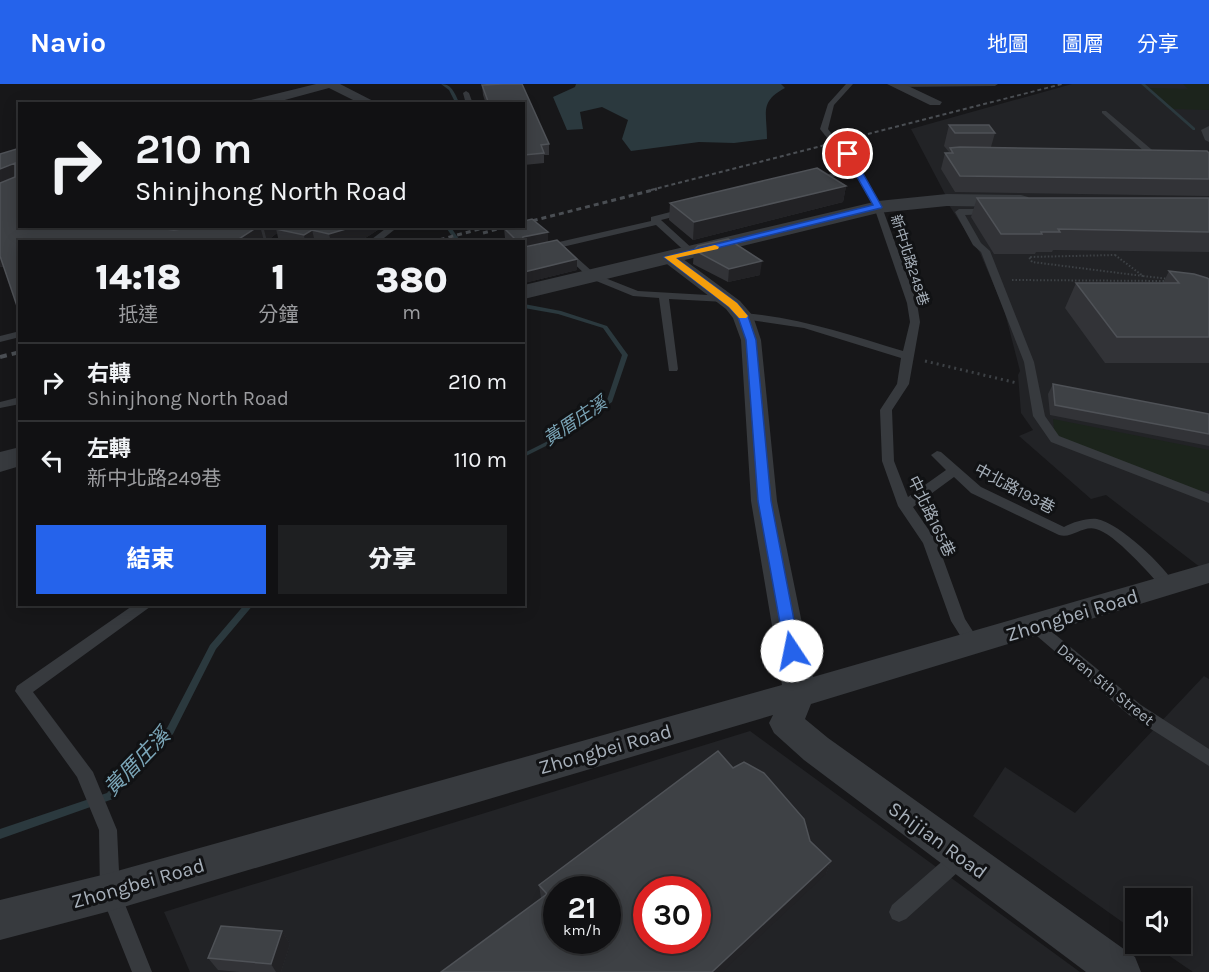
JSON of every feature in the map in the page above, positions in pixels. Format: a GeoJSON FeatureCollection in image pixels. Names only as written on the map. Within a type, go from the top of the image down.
{"type":"FeatureCollection","features":[{"type":"Feature","properties":{"kind":"street"},"geometry":{"type":"LineString","coordinates":[[260,102],[330,84],[369,102]]}},
{"type":"Feature","properties":{"kind":"street"},"geometry":{"type":"LineString","coordinates":[[895,85],[935,102]]}},
{"type":"Feature","properties":{"kind":"street"},"geometry":{"type":"LineString","coordinates":[[525,292],[878,207],[947,200],[1037,206]]}},
{"type":"Feature","properties":{"kind":"street"},"geometry":{"type":"LineString","coordinates":[[669,257],[734,307],[751,340],[764,501],[800,693]]}},
{"type":"Feature","properties":{"kind":"street"},"geometry":{"type":"LineString","coordinates":[[0,462],[18,457]]}},
{"type":"Feature","properties":{"kind":"street","name":"Zhongbei Road"},"geometry":{"type":"LineString","coordinates":[[0,920],[110,892],[1194,580]]}},
{"type":"Feature","properties":{"kind":"street","name":"Shijian Road"},"geometry":{"type":"LineString","coordinates":[[800,693],[786,723],[816,749],[1119,972]]}},
{"type":"Feature","properties":{"kind":"lane","name":"新中北路248巷"},"geometry":{"type":"LineString","coordinates":[[850,84],[831,104],[824,129],[832,140],[848,154],[878,207],[912,303],[915,322],[907,356]]}},
{"type":"Feature","properties":{"kind":"lane"},"geometry":{"type":"LineString","coordinates":[[895,85],[995,84]]}},
{"type":"Feature","properties":{"kind":"lane"},"geometry":{"type":"LineString","coordinates":[[466,93],[469,102]]}},
{"type":"Feature","properties":{"kind":"lane"},"geometry":{"type":"LineString","coordinates":[[1104,112],[1162,162]]}},
{"type":"Feature","properties":{"kind":"lane"},"geometry":{"type":"LineString","coordinates":[[1209,128],[1205,130],[1209,140]]}},
{"type":"Feature","properties":{"kind":"lane"},"geometry":{"type":"LineString","coordinates":[[1150,162],[1173,162]]}},
{"type":"Feature","properties":{"kind":"lane"},"geometry":{"type":"LineString","coordinates":[[801,183],[857,169]]}},
{"type":"Feature","properties":{"kind":"lane"},"geometry":{"type":"LineString","coordinates":[[1037,206],[959,212],[977,245],[985,251],[997,280],[1029,362],[1039,416],[1055,439],[1209,499]]}},
{"type":"Feature","properties":{"kind":"lane"},"geometry":{"type":"LineString","coordinates":[[692,253],[654,219],[699,208]]}},
{"type":"Feature","properties":{"kind":"lane"},"geometry":{"type":"LineString","coordinates":[[525,253],[658,222]]}},
{"type":"Feature","properties":{"kind":"lane"},"geometry":{"type":"LineString","coordinates":[[376,239],[391,228]]}},
{"type":"Feature","properties":{"kind":"lane"},"geometry":{"type":"LineString","coordinates":[[559,244],[592,276],[636,294],[734,307],[801,324],[907,356]]}},
{"type":"Feature","properties":{"kind":"lane"},"geometry":{"type":"LineString","coordinates":[[664,297],[673,369]]}},
{"type":"Feature","properties":{"kind":"lane"},"geometry":{"type":"LineString","coordinates":[[0,339],[18,334]]}},
{"type":"Feature","properties":{"kind":"lane","name":"中北路165巷"},"geometry":{"type":"LineString","coordinates":[[907,356],[903,384],[886,411],[888,461],[905,506],[930,542],[958,621],[973,644]]}},
{"type":"Feature","properties":{"kind":"lane"},"geometry":{"type":"LineString","coordinates":[[0,405],[18,400]]}},
{"type":"Feature","properties":{"kind":"lane","name":"中北路193巷"},"geometry":{"type":"LineString","coordinates":[[937,455],[976,490],[1064,532],[1085,524],[1102,525],[1149,563],[1194,580]]}},
{"type":"Feature","properties":{"kind":"lane"},"geometry":{"type":"LineString","coordinates":[[905,506],[954,471]]}},
{"type":"Feature","properties":{"kind":"lane"},"geometry":{"type":"LineString","coordinates":[[142,972],[110,892],[108,830],[84,772],[23,691],[144,606]]}},
{"type":"Feature","properties":{"kind":"lane","name":"Daren 5th Street"},"geometry":{"type":"LineString","coordinates":[[1035,626],[1134,710],[1209,758]]}},
{"type":"Feature","properties":{"kind":"lane"},"geometry":{"type":"LineString","coordinates":[[899,912],[961,857]]}},
{"type":"Feature","properties":{"kind":"path"},"geometry":{"type":"LineString","coordinates":[[997,280],[1170,280],[1032,262],[1029,257],[1115,255],[1143,276]]}},
{"type":"Feature","properties":{"kind":"path"},"geometry":{"type":"LineString","coordinates":[[907,356],[1032,386]]}},
{"type":"Feature","properties":{"kind":"shaded area"},"geometry":{"type":"Polygon","coordinates":[[[576,84],[781,84],[785,88],[768,103],[766,109],[767,139],[734,143],[699,142],[631,151],[622,139],[628,120],[602,107],[580,112],[583,129],[567,130],[553,97],[575,87],[576,84]]]}},
{"type":"Feature","properties":{"kind":"shaded area"},"geometry":{"type":"Polygon","coordinates":[[[1072,84],[1209,84],[1209,201],[946,196],[911,129],[1072,84]]]}},
{"type":"Feature","properties":{"kind":"shaded area"},"geometry":{"type":"Polygon","coordinates":[[[1183,84],[1209,84],[1209,110],[1173,109],[1149,88],[1188,89],[1183,84]]]}},
{"type":"Feature","properties":{"kind":"shaded area"},"geometry":{"type":"Polygon","coordinates":[[[949,205],[1209,208],[1209,574],[1106,495],[1091,499],[1019,436],[1033,430],[1021,413],[1018,375],[1020,371],[1004,309],[980,253],[949,205]]]}},
{"type":"Feature","properties":{"kind":"shaded area"},"geometry":{"type":"Polygon","coordinates":[[[1053,419],[1209,450],[1209,490],[1193,494],[1055,439],[1053,419]]]}},
{"type":"Feature","properties":{"kind":"shaded area"},"geometry":{"type":"Polygon","coordinates":[[[1204,676],[1209,679],[1209,972],[1193,972],[1167,954],[1191,954],[1191,888],[1125,888],[1125,924],[973,816],[1005,767],[1075,813],[1204,676]]]}},
{"type":"Feature","properties":{"kind":"shaded area"},"geometry":{"type":"Polygon","coordinates":[[[750,731],[1080,972],[190,972],[164,912],[750,731]]]}},
{"type":"Feature","properties":{"kind":"building"},"geometry":{"type":"Polygon","coordinates":[[[522,84],[549,144],[541,145],[544,153],[525,155],[525,102],[488,102],[482,85],[522,84]]]}},
{"type":"Feature","properties":{"kind":"building"},"geometry":{"type":"Polygon","coordinates":[[[949,125],[989,125],[995,133],[955,133],[949,125]]]}},
{"type":"Feature","properties":{"kind":"building"},"geometry":{"type":"Polygon","coordinates":[[[950,148],[1207,151],[1209,153],[1209,179],[960,176],[945,153],[953,153],[950,148]]]}},
{"type":"Feature","properties":{"kind":"building"},"geometry":{"type":"Polygon","coordinates":[[[18,149],[18,228],[174,230],[256,228],[234,240],[18,240],[18,309],[0,256],[0,183],[15,177],[15,163],[0,169],[0,154],[18,149]]]}},
{"type":"Feature","properties":{"kind":"building"},"geometry":{"type":"Polygon","coordinates":[[[817,168],[846,186],[694,222],[670,203],[817,168]]]}},
{"type":"Feature","properties":{"kind":"building"},"geometry":{"type":"Polygon","coordinates":[[[977,198],[1209,198],[1209,232],[1058,229],[1060,232],[1001,234],[977,198]]]}},
{"type":"Feature","properties":{"kind":"building"},"geometry":{"type":"Polygon","coordinates":[[[532,219],[548,232],[516,240],[504,228],[525,228],[525,221],[532,219]]]}},
{"type":"Feature","properties":{"kind":"building"},"geometry":{"type":"Polygon","coordinates":[[[349,228],[329,234],[312,230],[304,235],[276,229],[349,228]]]}},
{"type":"Feature","properties":{"kind":"building"},"geometry":{"type":"Polygon","coordinates":[[[728,239],[762,261],[729,269],[694,250],[698,246],[728,239]]]}},
{"type":"Feature","properties":{"kind":"building"},"geometry":{"type":"Polygon","coordinates":[[[557,240],[577,259],[525,272],[525,247],[557,240]]]}},
{"type":"Feature","properties":{"kind":"building"},"geometry":{"type":"Polygon","coordinates":[[[1169,271],[1194,274],[1209,279],[1209,337],[1117,337],[1076,283],[1179,283],[1169,271]]]}},
{"type":"Feature","properties":{"kind":"building"},"geometry":{"type":"Polygon","coordinates":[[[1053,384],[1209,414],[1209,434],[1055,405],[1053,384]]]}},
{"type":"Feature","properties":{"kind":"building"},"geometry":{"type":"Polygon","coordinates":[[[718,751],[733,768],[744,762],[764,773],[804,819],[810,841],[831,861],[712,972],[441,972],[543,897],[543,954],[621,954],[621,876],[551,876],[718,751]]]}},
{"type":"Feature","properties":{"kind":"building"},"geometry":{"type":"Polygon","coordinates":[[[221,926],[282,931],[271,964],[208,958],[221,926]]]}},
{"type":"Feature","properties":{"kind":"waterway","name":"黃厝庄溪"},"geometry":{"type":"LineString","coordinates":[[443,84],[451,89],[457,102]]}},
{"type":"Feature","properties":{"kind":"waterway"},"geometry":{"type":"LineString","coordinates":[[1143,84],[1194,129]]}},
{"type":"Feature","properties":{"kind":"waterway","name":"黃厝庄溪"},"geometry":{"type":"LineString","coordinates":[[448,228],[458,240]]}},
{"type":"Feature","properties":{"kind":"waterway","name":"黃厝庄溪"},"geometry":{"type":"LineString","coordinates":[[525,306],[559,312],[605,327],[625,355],[610,401],[552,441],[525,454]]}},
{"type":"Feature","properties":{"kind":"waterway","name":"黃厝庄溪"},"geometry":{"type":"LineString","coordinates":[[0,834],[110,796],[170,731],[213,647],[248,606]]}},
{"type":"Feature","properties":{"kind":"railway"},"geometry":{"type":"LineString","coordinates":[[651,190],[1062,84]]}},
{"type":"Feature","properties":{"kind":"railway"},"geometry":{"type":"LineString","coordinates":[[525,223],[657,189]]}},
{"type":"Feature","properties":{"kind":"railway"},"geometry":{"type":"LineString","coordinates":[[438,240],[484,228]]}},
{"type":"Feature","properties":{"kind":"railway"},"geometry":{"type":"LineString","coordinates":[[483,233],[502,228]]}},
{"type":"Feature","properties":{"kind":"railway"},"geometry":{"type":"LineString","coordinates":[[0,357],[18,352]]}},
{"type":"Feature","properties":{"kind":"slow traffic"},"geometry":{"type":"LineString","coordinates":[[715,247],[669,257],[733,305],[743,316]]}},
{"type":"Feature","properties":{"kind":"route"},"geometry":{"type":"LineString","coordinates":[[792,651],[764,501],[751,340],[743,316],[733,305],[669,257],[878,207],[848,154]]}}]}
